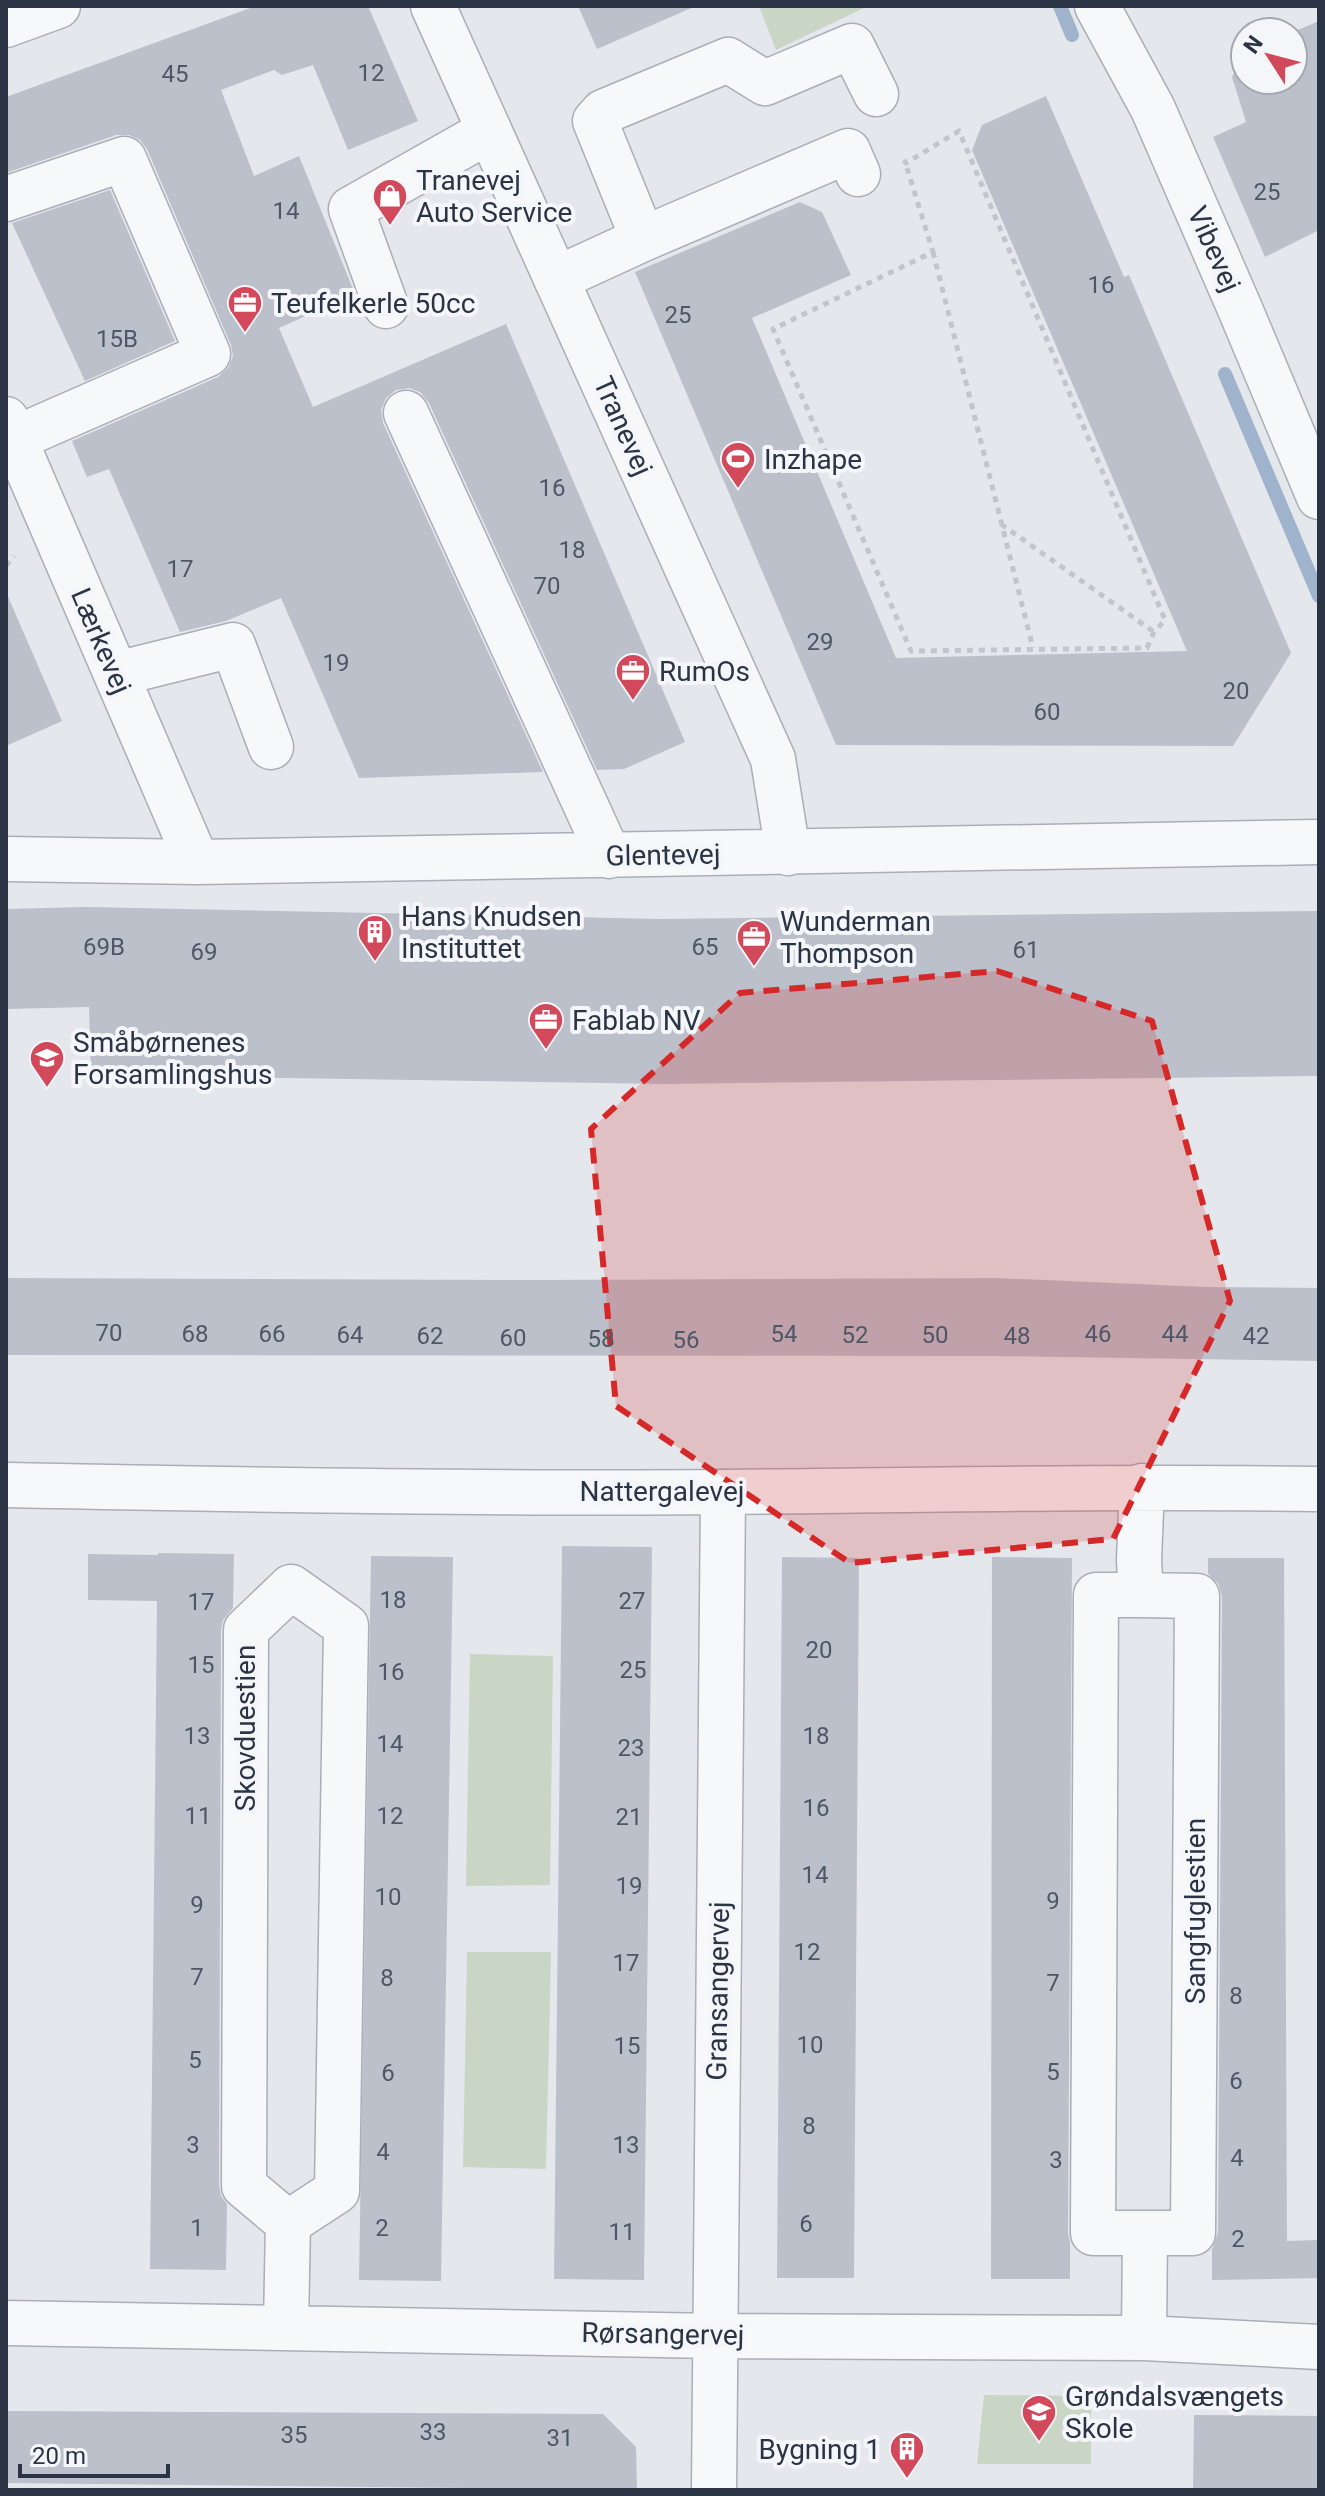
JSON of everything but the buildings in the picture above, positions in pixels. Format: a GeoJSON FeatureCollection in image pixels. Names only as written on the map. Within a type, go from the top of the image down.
{"type":"FeatureCollection","features":[{"type":"Feature","properties":{"kind":"street"},"geometry":{"type":"LineString","coordinates":[[6,25],[58,6]]}},
{"type":"Feature","properties":{"kind":"street","name":"Vibevej"},"geometry":{"type":"LineString","coordinates":[[1097,6],[1153,109],[1319,497]]}},
{"type":"Feature","properties":{"kind":"street","name":"Tranevej"},"geometry":{"type":"LineString","coordinates":[[443,9],[489,131],[773,759],[788,853]]}},
{"type":"Feature","properties":{"kind":"street"},"geometry":{"type":"LineString","coordinates":[[643,239],[595,121],[603,112],[728,60],[765,83],[852,46],[876,94]]}},
{"type":"Feature","properties":{"kind":"street"},"geometry":{"type":"LineString","coordinates":[[386,306],[351,209],[489,131]]}},
{"type":"Feature","properties":{"kind":"street"},"geometry":{"type":"LineString","coordinates":[[556,279],[848,151],[858,174]]}},
{"type":"Feature","properties":{"kind":"street"},"geometry":{"type":"LineString","coordinates":[[6,199],[124,159],[208,354],[10,429]]}},
{"type":"Feature","properties":{"kind":"street"},"geometry":{"type":"LineString","coordinates":[[406,413],[609,856]]}},
{"type":"Feature","properties":{"kind":"street","name":"Lærkevej"},"geometry":{"type":"LineString","coordinates":[[10,429],[197,862]]}},
{"type":"Feature","properties":{"kind":"street"},"geometry":{"type":"LineString","coordinates":[[116,674],[233,645],[271,747]]}},
{"type":"Feature","properties":{"kind":"street","name":"Glentevej"},"geometry":{"type":"LineString","coordinates":[[6,859],[197,862],[1319,842]]}},
{"type":"Feature","properties":{"kind":"street","name":"Nattergalevej"},"geometry":{"type":"LineString","coordinates":[[6,1485],[302,1491],[723,1492],[1142,1486],[1319,1489]]}},
{"type":"Feature","properties":{"kind":"street"},"geometry":{"type":"LineString","coordinates":[[1141,1595],[1142,1486]]}},
{"type":"Feature","properties":{"kind":"street","name":"Gransangervej"},"geometry":{"type":"LineString","coordinates":[[714,2490],[723,1492]]}},
{"type":"Feature","properties":{"kind":"street","name":"Skovduestien"},"geometry":{"type":"LineString","coordinates":[[291,1587],[346,1626],[337,2191],[288,2223],[244,2186],[246,1630],[291,1587]]}},
{"type":"Feature","properties":{"kind":"street","name":"Sangfuglestien"},"geometry":{"type":"LineString","coordinates":[[1096,1595],[1197,1596],[1193,2233],[1145,2233],[1093,2233],[1096,1595]]}},
{"type":"Feature","properties":{"kind":"street"},"geometry":{"type":"LineString","coordinates":[[286,2326],[288,2223]]}},
{"type":"Feature","properties":{"kind":"street"},"geometry":{"type":"LineString","coordinates":[[1144,2338],[1145,2233]]}},
{"type":"Feature","properties":{"kind":"street","name":"Rørsangervej"},"geometry":{"type":"LineString","coordinates":[[6,2323],[715,2336],[1144,2338],[1319,2347]]}},
{"type":"Feature","properties":{"kind":"path"},"geometry":{"type":"LineString","coordinates":[[876,94],[906,163],[933,252],[1033,648]]}},
{"type":"Feature","properties":{"kind":"path"},"geometry":{"type":"LineString","coordinates":[[906,163],[959,131],[1165,620],[1154,632],[1147,648],[911,651],[773,329],[933,252]]}},
{"type":"Feature","properties":{"kind":"path"},"geometry":{"type":"LineString","coordinates":[[1001,523],[1154,632]]}},
{"type":"Feature","properties":{"kind":"highlighted area"},"geometry":{"type":"Polygon","coordinates":[[[997,971],[1152,1021],[1230,1301],[1113,1539],[850,1563],[616,1406],[591,1129],[740,993],[997,971]]]}},
{"type":"Feature","properties":{"kind":"green space"},"geometry":{"type":"Polygon","coordinates":[[[759,6],[868,6],[776,50],[759,6]]]}},
{"type":"Feature","properties":{"kind":"green space"},"geometry":{"type":"Polygon","coordinates":[[[470,1654],[553,1656],[550,1885],[466,1886],[470,1654]]]}},
{"type":"Feature","properties":{"kind":"green space"},"geometry":{"type":"Polygon","coordinates":[[[467,1952],[551,1952],[546,2169],[463,2167],[467,1952]]]}},
{"type":"Feature","properties":{"kind":"green space"},"geometry":{"type":"Polygon","coordinates":[[[984,2395],[1091,2396],[1091,2464],[977,2464],[984,2395]]]}},
{"type":"Feature","properties":{"kind":"waterway"},"geometry":{"type":"LineString","coordinates":[[1060,6],[1072,35]]}},
{"type":"Feature","properties":{"kind":"waterway"},"geometry":{"type":"LineString","coordinates":[[1225,374],[1319,596]]}},
{"type":"Feature","properties":{"kind":"place","name":"Tranevej Auto Service"},"geometry":{"type":"Point","coordinates":[390,227]}},
{"type":"Feature","properties":{"kind":"place","name":"Teufelkerle 50cc"},"geometry":{"type":"Point","coordinates":[245,334]}},
{"type":"Feature","properties":{"kind":"place","name":"Inzhape"},"geometry":{"type":"Point","coordinates":[738,490]}},
{"type":"Feature","properties":{"kind":"place","name":"RumOs"},"geometry":{"type":"Point","coordinates":[633,702]}},
{"type":"Feature","properties":{"kind":"place","name":"Hans Knudsen Instituttet"},"geometry":{"type":"Point","coordinates":[375,963]}},
{"type":"Feature","properties":{"kind":"place","name":"Wunderman Thompson"},"geometry":{"type":"Point","coordinates":[754,968]}},
{"type":"Feature","properties":{"kind":"place","name":"Fablab NV"},"geometry":{"type":"Point","coordinates":[546,1051]}},
{"type":"Feature","properties":{"kind":"place","name":"Småbørnenes Forsamlingshus"},"geometry":{"type":"Point","coordinates":[47,1089]}},
{"type":"Feature","properties":{"kind":"place","name":"Grøndalsvængets Skole"},"geometry":{"type":"Point","coordinates":[1039,2443]}},
{"type":"Feature","properties":{"kind":"place","name":"Bygning 1"},"geometry":{"type":"Point","coordinates":[907,2480]}}]}
